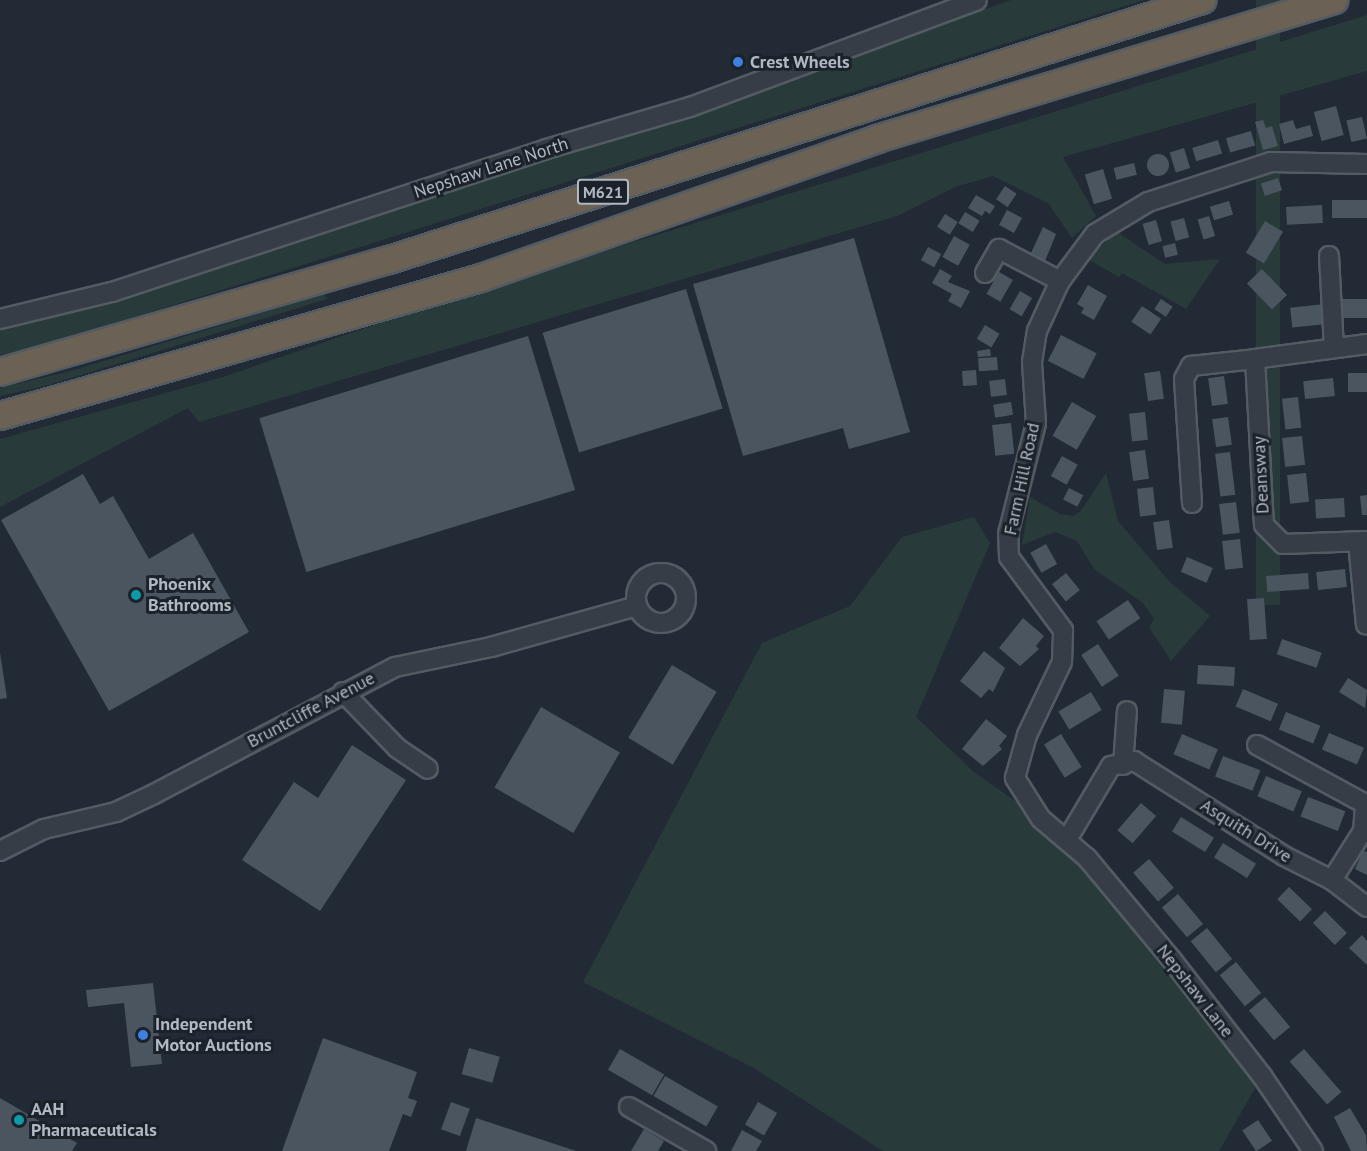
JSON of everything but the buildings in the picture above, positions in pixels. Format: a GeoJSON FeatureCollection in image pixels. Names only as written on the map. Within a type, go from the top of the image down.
{"type":"FeatureCollection","features":[{"type":"Feature","properties":{"kind":"highway","name":"M621"},"geometry":{"type":"LineString","coordinates":[[0,372],[389,260],[1202,0]]}},
{"type":"Feature","properties":{"kind":"highway","name":"M621"},"geometry":{"type":"LineString","coordinates":[[0,416],[481,278],[877,139],[1334,0]]}},
{"type":"Feature","properties":{"kind":"street","name":"Nepshaw Lane North"},"geometry":{"type":"LineString","coordinates":[[0,319],[123,288],[546,149],[690,107],[977,0]]}},
{"type":"Feature","properties":{"kind":"street","name":"Farm Hill Road"},"geometry":{"type":"LineString","coordinates":[[1068,838],[1041,819],[1015,778],[1027,735],[1062,662],[1063,630],[1009,557],[1008,534],[1036,423],[1032,347],[1060,281],[1095,234],[1148,202],[1270,162],[1367,164]]}},
{"type":"Feature","properties":{"kind":"street"},"geometry":{"type":"LineString","coordinates":[[986,273],[999,249],[1060,281]]}},
{"type":"Feature","properties":{"kind":"street"},"geometry":{"type":"LineString","coordinates":[[1329,256],[1334,348]]}},
{"type":"Feature","properties":{"kind":"street"},"geometry":{"type":"LineString","coordinates":[[1192,503],[1184,379],[1188,360],[1255,359],[1367,344]]}},
{"type":"Feature","properties":{"kind":"street","name":"Deansway"},"geometry":{"type":"LineString","coordinates":[[1255,359],[1264,525],[1283,544],[1362,542],[1366,625]]}},
{"type":"Feature","properties":{"kind":"street","name":"Bruntcliffe Avenue"},"geometry":{"type":"LineString","coordinates":[[0,851],[44,829],[116,812],[395,667],[491,647],[637,606]]}},
{"type":"Feature","properties":{"kind":"street"},"geometry":{"type":"LineString","coordinates":[[343,692],[397,748],[428,769]]}},
{"type":"Feature","properties":{"kind":"street"},"geometry":{"type":"LineString","coordinates":[[1068,838],[1112,766],[1123,765],[1127,711]]}},
{"type":"Feature","properties":{"kind":"street"},"geometry":{"type":"LineString","coordinates":[[1257,745],[1365,804],[1363,831],[1332,880]]}},
{"type":"Feature","properties":{"kind":"street","name":"Asquith Drive"},"geometry":{"type":"LineString","coordinates":[[1123,765],[1134,761],[1284,856],[1332,880],[1367,906]]}},
{"type":"Feature","properties":{"kind":"street","name":"Nepshaw Lane"},"geometry":{"type":"LineString","coordinates":[[1068,838],[1172,960],[1262,1076],[1313,1151]]}},
{"type":"Feature","properties":{"kind":"street"},"geometry":{"type":"LineString","coordinates":[[628,1107],[698,1149]]}},
{"type":"Feature","properties":{"kind":"shaded area"},"geometry":{"type":"Polygon","coordinates":[[[1011,0],[1144,0],[335,255],[34,348],[0,355],[0,327],[257,253],[767,87],[1011,0]]]}},
{"type":"Feature","properties":{"kind":"shaded area"},"geometry":{"type":"Polygon","coordinates":[[[1256,0],[1280,0],[1280,605],[1256,605],[1256,0]]]}},
{"type":"Feature","properties":{"kind":"shaded area"},"geometry":{"type":"Polygon","coordinates":[[[1367,15],[1367,71],[1063,157],[1096,216],[1072,238],[1048,203],[993,176],[955,187],[897,216],[199,422],[188,408],[0,507],[0,439],[223,377],[456,297],[1367,15]]]}},
{"type":"Feature","properties":{"kind":"shaded area"},"geometry":{"type":"Polygon","coordinates":[[[1117,232],[1165,264],[1220,259],[1186,309],[1122,273],[1119,277],[1087,259],[1117,232]]]}},
{"type":"Feature","properties":{"kind":"shaded area"},"geometry":{"type":"Polygon","coordinates":[[[324,294],[327,299],[49,385],[0,396],[0,388],[74,370],[324,294]]]}},
{"type":"Feature","properties":{"kind":"shaded area"},"geometry":{"type":"Polygon","coordinates":[[[1106,473],[1118,521],[1169,581],[1210,616],[1171,661],[1149,627],[1154,619],[1143,603],[1094,569],[1077,541],[1055,532],[1022,545],[1030,497],[1060,514],[1073,516],[1081,511],[1106,473]]]}},
{"type":"Feature","properties":{"kind":"shaded area"},"geometry":{"type":"Polygon","coordinates":[[[974,517],[990,543],[916,717],[974,772],[1068,838],[1262,1076],[1219,1151],[883,1151],[754,1068],[583,982],[762,643],[850,606],[902,537],[974,517]]]}},
{"type":"Feature","properties":{"kind":"place","name":"Crest Wheels"},"geometry":{"type":"Point","coordinates":[738,62]}},
{"type":"Feature","properties":{"kind":"place","name":"Phoenix Bathrooms"},"geometry":{"type":"Point","coordinates":[136,595]}},
{"type":"Feature","properties":{"kind":"place","name":"Independent Motor Auctions"},"geometry":{"type":"Point","coordinates":[143,1035]}},
{"type":"Feature","properties":{"kind":"place","name":"AAH Pharmaceuticals"},"geometry":{"type":"Point","coordinates":[19,1120]}}]}
